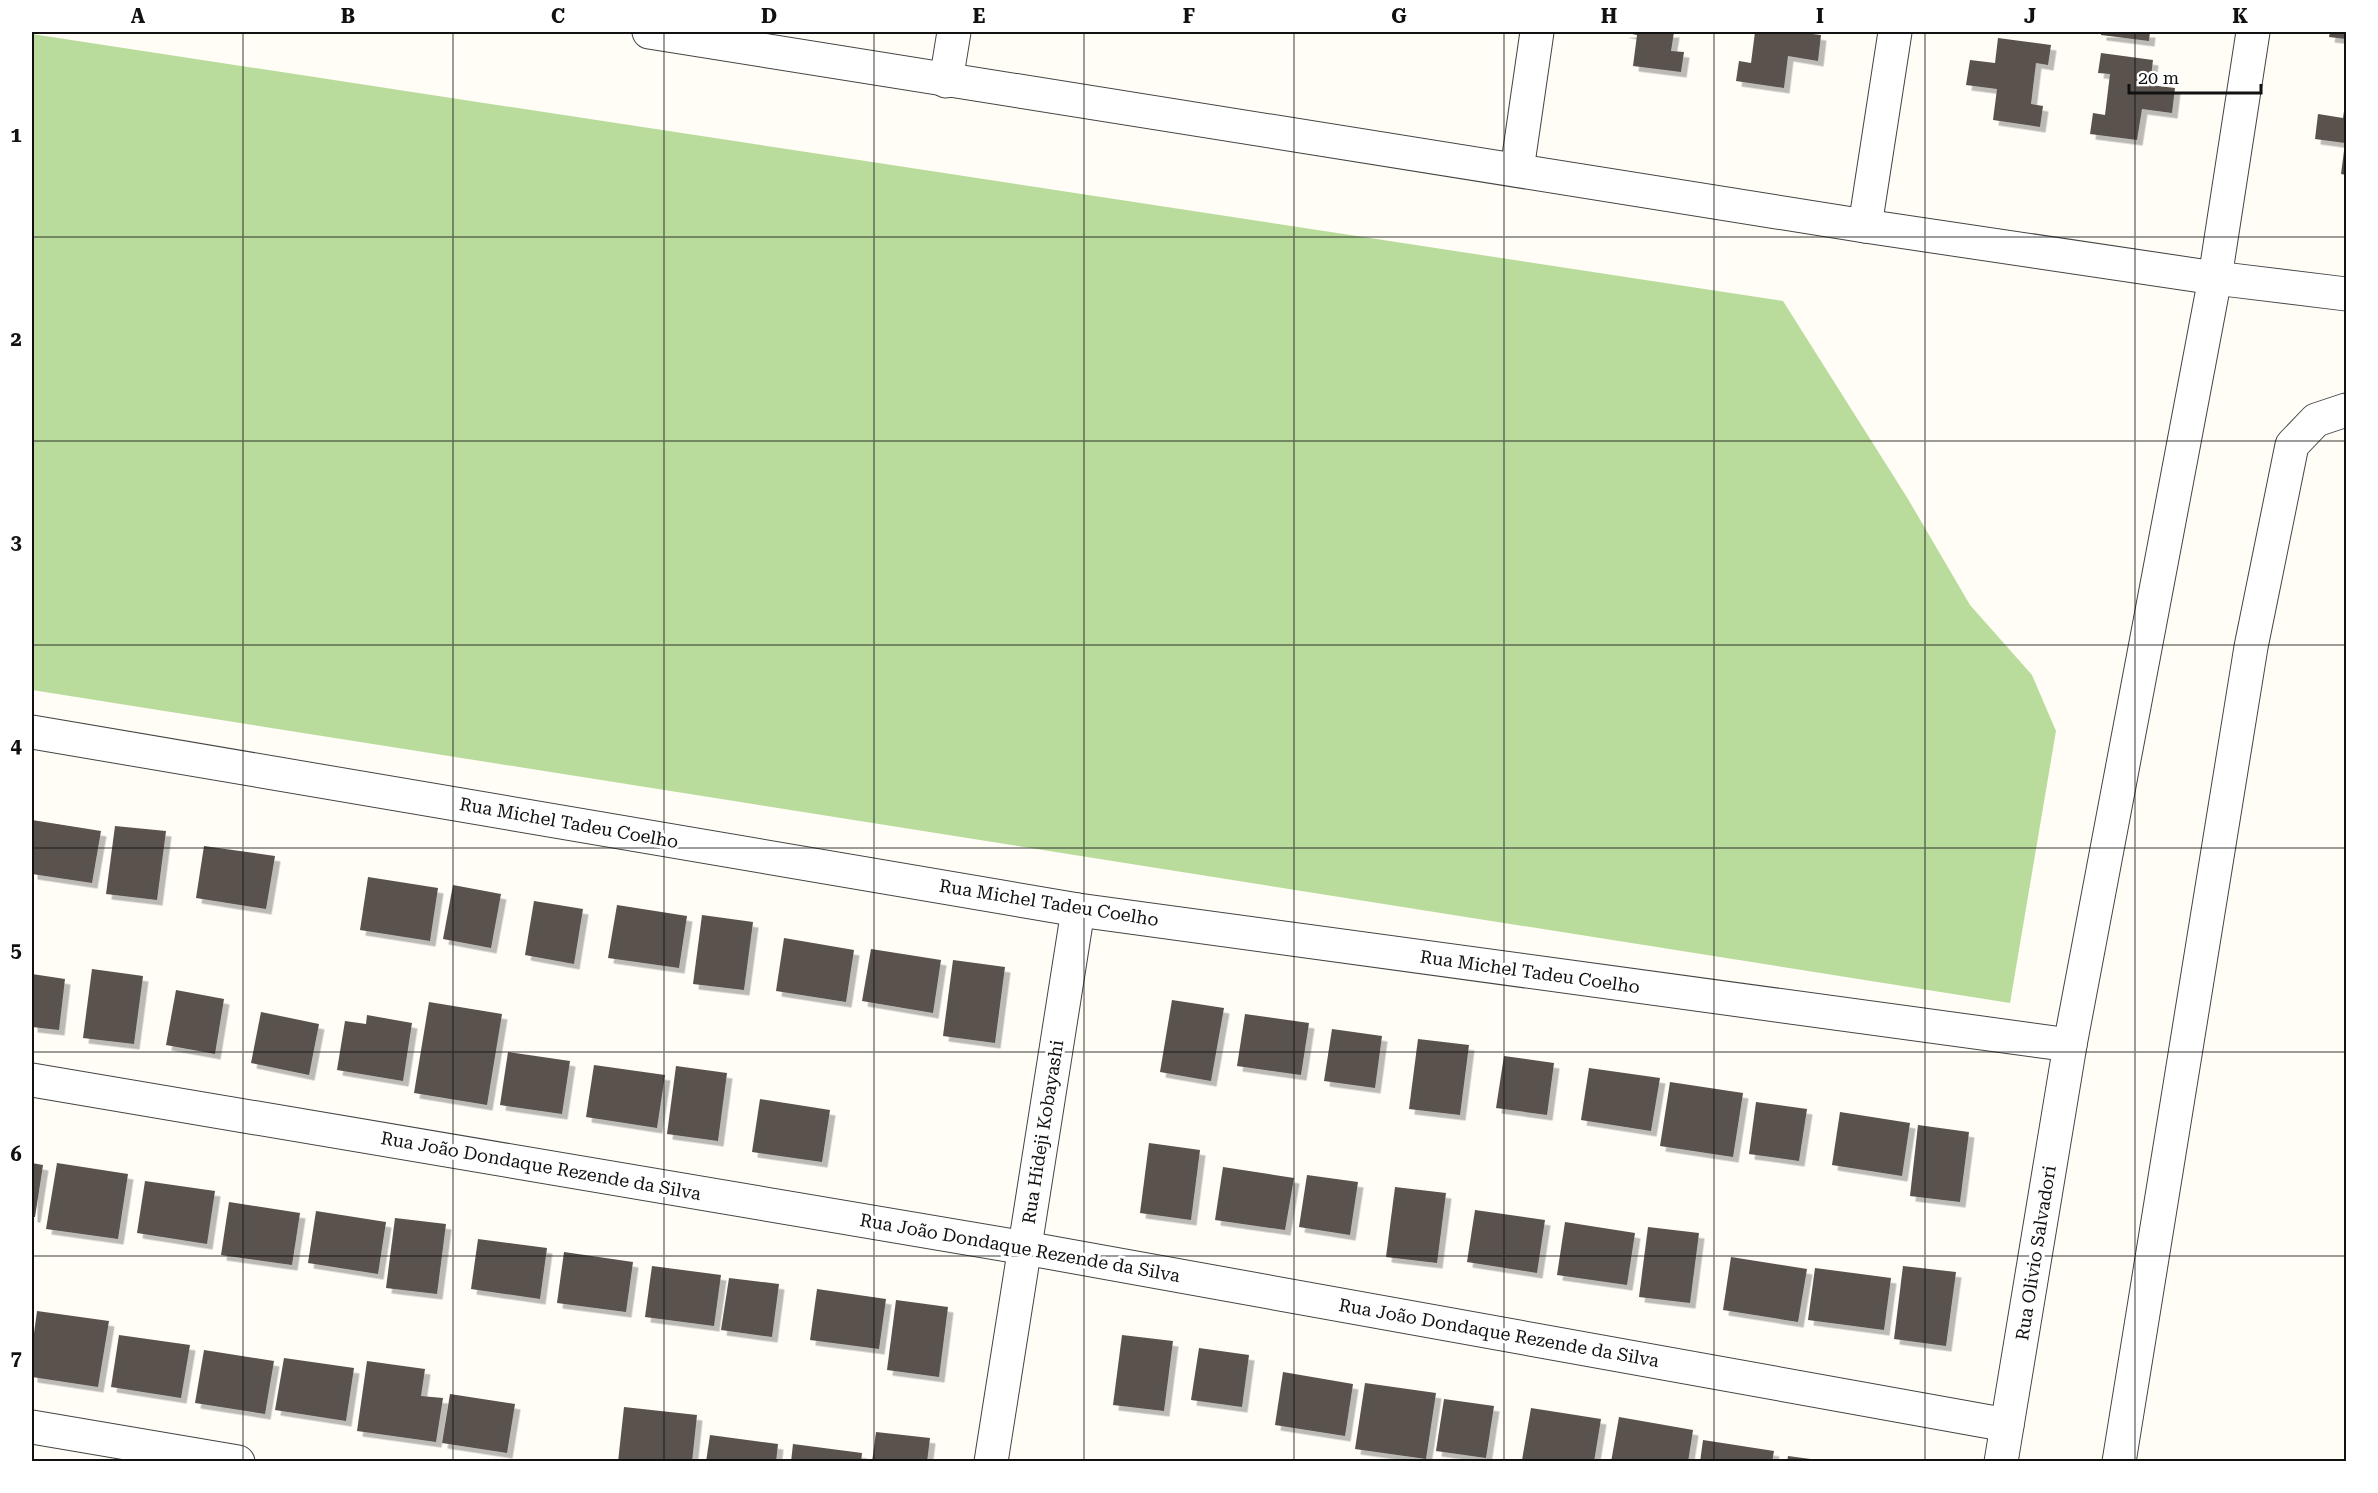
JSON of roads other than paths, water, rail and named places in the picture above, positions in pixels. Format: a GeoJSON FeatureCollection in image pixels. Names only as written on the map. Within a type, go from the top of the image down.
{"type":"FeatureCollection","features":[{"type":"Feature","properties":{"kind":"street"},"geometry":{"type":"LineString","coordinates":[[649,32],[1865,226],[2215,278],[2346,294]]}},
{"type":"Feature","properties":{"kind":"street"},"geometry":{"type":"LineString","coordinates":[[946,81],[954,32]]}},
{"type":"Feature","properties":{"kind":"street"},"geometry":{"type":"LineString","coordinates":[[1517,170],[1537,32]]}},
{"type":"Feature","properties":{"kind":"street"},"geometry":{"type":"LineString","coordinates":[[1865,226],[1895,32]]}},
{"type":"Feature","properties":{"kind":"street","name":"Rua Olivio Salvadori"},"geometry":{"type":"LineString","coordinates":[[2001,1461],[2070,1045],[2215,278],[2253,32]]}},
{"type":"Feature","properties":{"kind":"street"},"geometry":{"type":"LineString","coordinates":[[2119,1461],[2252,646],[2292,444],[2316,420],[2346,410]]}},
{"type":"Feature","properties":{"kind":"street","name":"Rua Michel Tadeu Coelho"},"geometry":{"type":"LineString","coordinates":[[32,732],[1078,910],[2070,1045]]}},
{"type":"Feature","properties":{"kind":"street","name":"Rua Hideji Kobayashi"},"geometry":{"type":"LineString","coordinates":[[991,1461],[1078,910]]}},
{"type":"Feature","properties":{"kind":"street","name":"Rua João Dondaque Rezende da Silva"},"geometry":{"type":"LineString","coordinates":[[32,1080],[1025,1248],[2007,1425]]}},
{"type":"Feature","properties":{"kind":"street"},"geometry":{"type":"LineString","coordinates":[[32,1427],[238,1461]]}}]}
